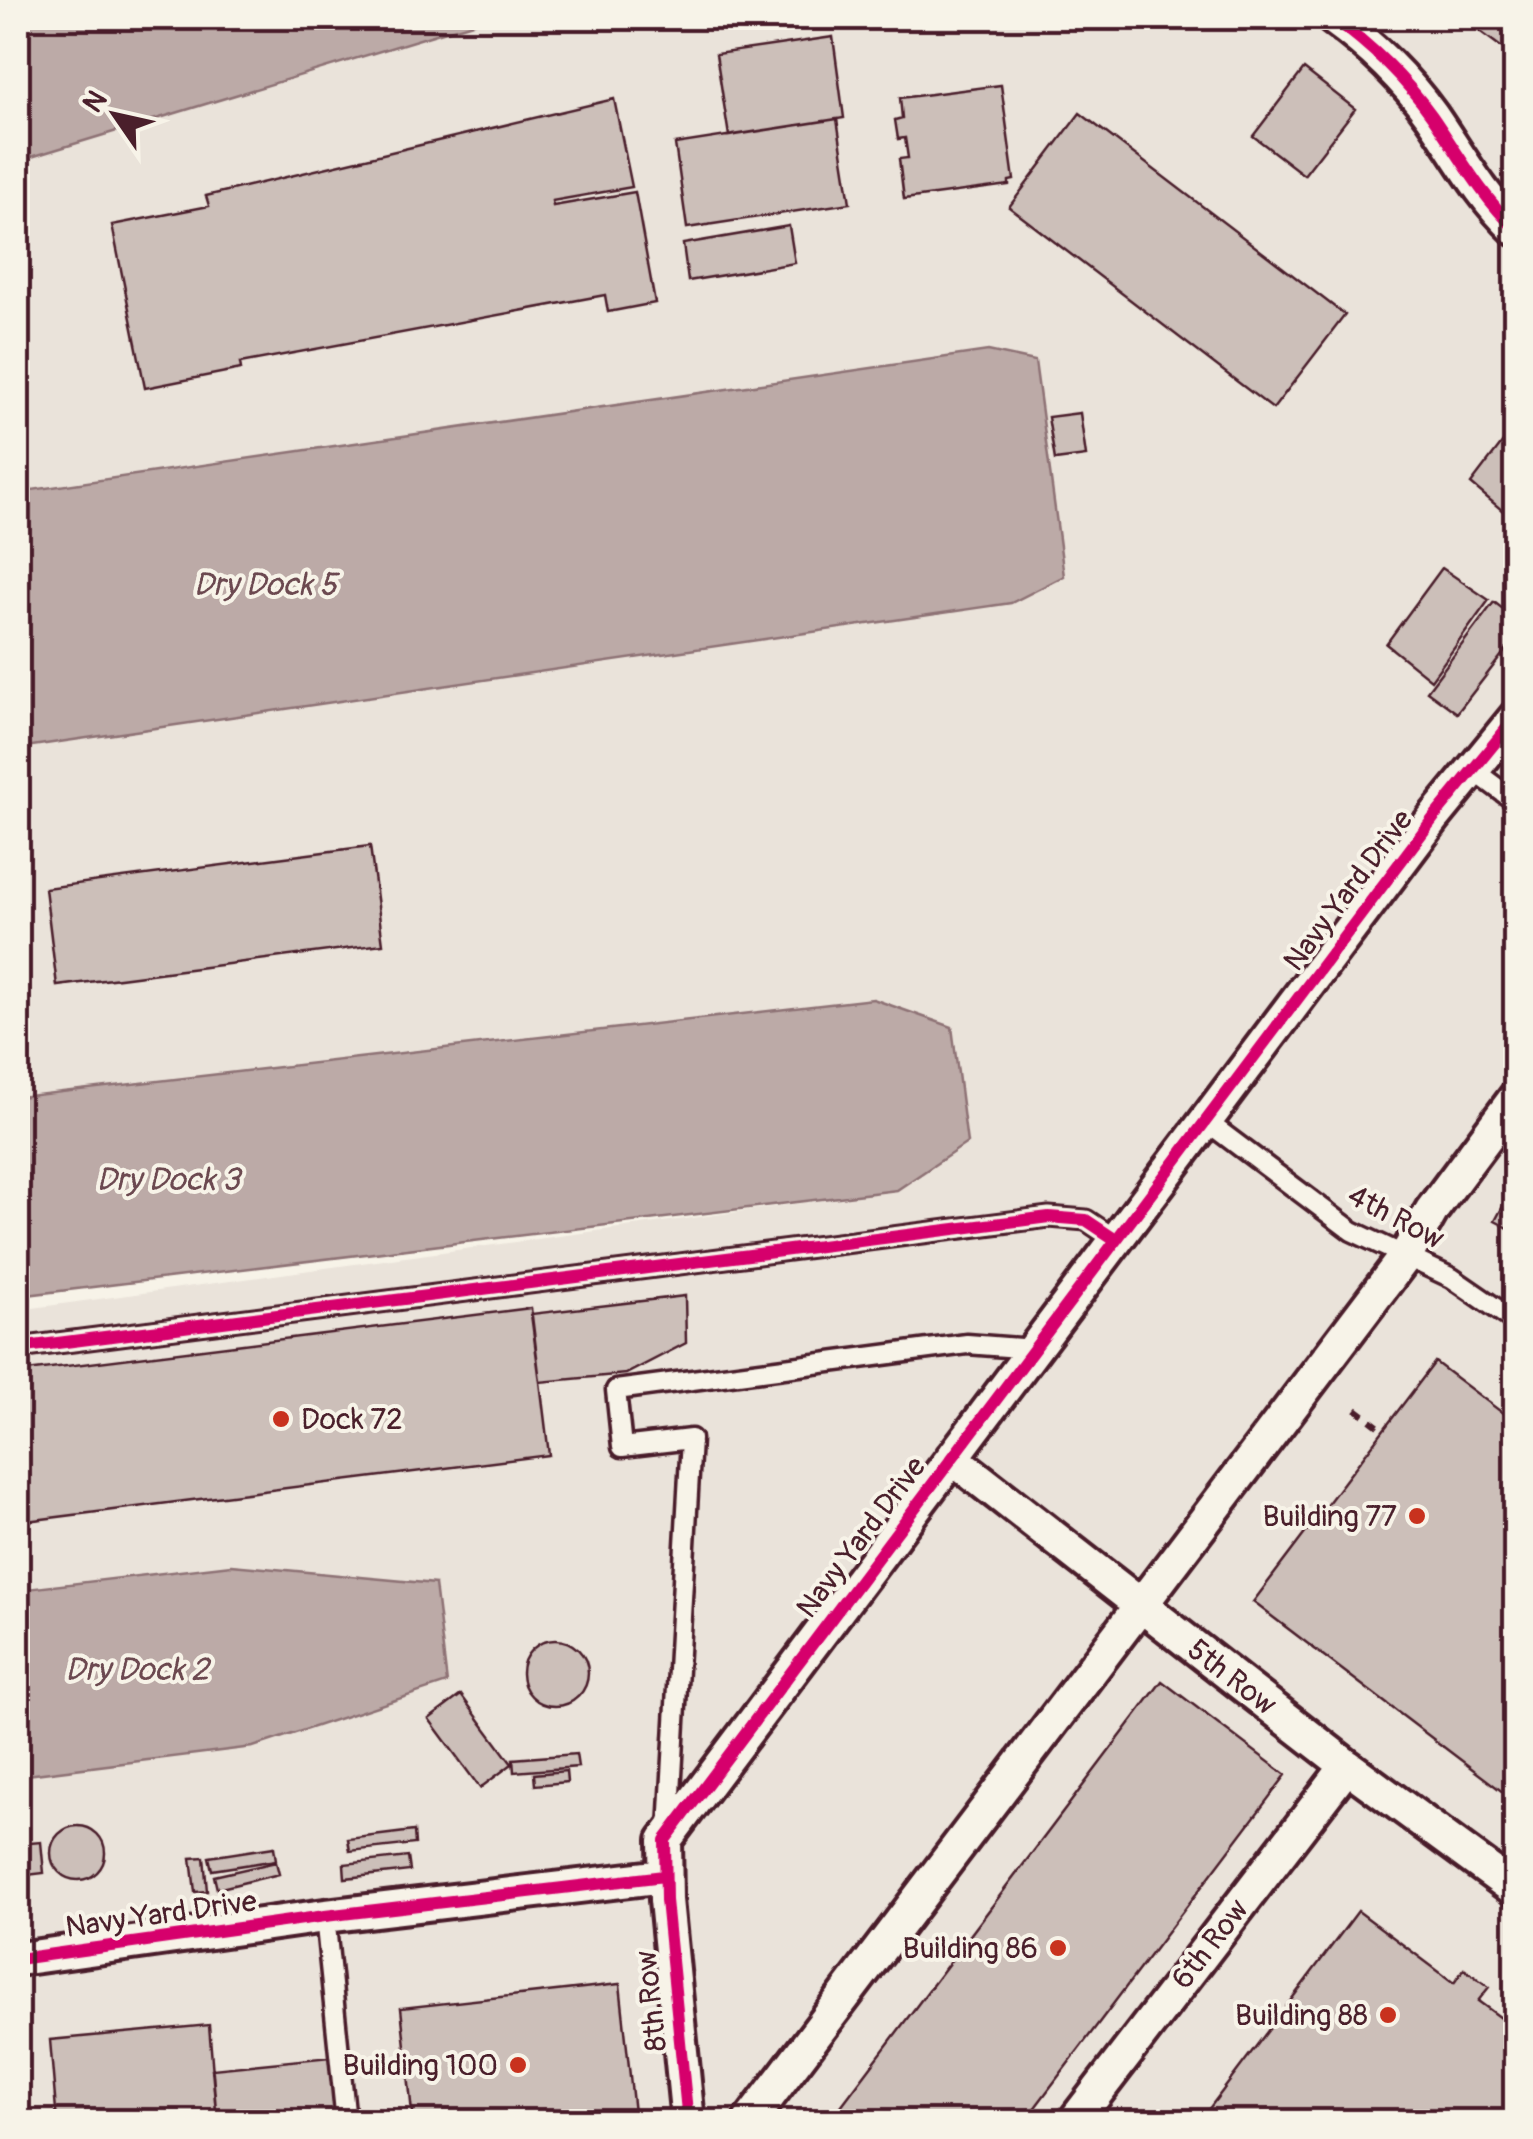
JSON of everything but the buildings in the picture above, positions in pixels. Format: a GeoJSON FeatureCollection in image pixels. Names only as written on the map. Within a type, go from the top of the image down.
{"type":"FeatureCollection","features":[{"type":"Feature","properties":{"kind":"street"},"geometry":{"type":"LineString","coordinates":[[1333,18],[1385,58],[1430,114],[1485,195],[1516,229]]}},
{"type":"Feature","properties":{"kind":"street","name":"Navy Yard Drive"},"geometry":{"type":"LineString","coordinates":[[669,1834],[1516,716]]}},
{"type":"Feature","properties":{"kind":"street"},"geometry":{"type":"LineString","coordinates":[[749,2122],[1407,1254],[1432,1210],[1516,1097]]}},
{"type":"Feature","properties":{"kind":"street","name":"5th Row"},"geometry":{"type":"LineString","coordinates":[[952,1458],[1346,1766],[1516,1890]]}},
{"type":"Feature","properties":{"kind":"street","name":"6th Row"},"geometry":{"type":"LineString","coordinates":[[1074,2122],[1346,1766]]}},
{"type":"Feature","properties":{"kind":"street"},"geometry":{"type":"LineString","coordinates":[[664,1876],[665,1840],[669,1834]]}},
{"type":"Feature","properties":{"kind":"street","name":"Navy Yard Drive"},"geometry":{"type":"LineString","coordinates":[[18,1958],[325,1916],[664,1876]]}},
{"type":"Feature","properties":{"kind":"street","name":"8th Row"},"geometry":{"type":"LineString","coordinates":[[664,1876],[688,2122]]}},
{"type":"Feature","properties":{"kind":"lane"},"geometry":{"type":"LineString","coordinates":[[1473,770],[1516,802]]}},
{"type":"Feature","properties":{"kind":"lane","name":"4th Row"},"geometry":{"type":"LineString","coordinates":[[1206,1121],[1352,1231],[1452,1278],[1516,1322]]}},
{"type":"Feature","properties":{"kind":"lane"},"geometry":{"type":"LineString","coordinates":[[18,1348],[1049,1217],[1086,1220],[1116,1240]]}},
{"type":"Feature","properties":{"kind":"lane"},"geometry":{"type":"LineString","coordinates":[[669,1834],[691,1439],[622,1447],[616,1390],[967,1344],[1033,1349]]}},
{"type":"Feature","properties":{"kind":"lane"},"geometry":{"type":"LineString","coordinates":[[325,1916],[346,2122]]}},
{"type":"Feature","properties":{"kind":"path"},"geometry":{"type":"LineString","coordinates":[[1356,1409],[1383,1430]]}},
{"type":"Feature","properties":{"kind":"shaded area"},"geometry":{"type":"Polygon","coordinates":[[[18,18],[1515,18],[1515,2121],[18,2121],[18,1776],[253,1747],[447,1682],[231,1565],[18,1590],[18,1310],[897,1190],[966,1142],[873,999],[18,1097],[18,18]]]}},
{"type":"Feature","properties":{"kind":"water"},"geometry":{"type":"Polygon","coordinates":[[[18,18],[489,18],[18,161],[18,18]]]}},
{"type":"Feature","properties":{"kind":"water","name":"Dry Dock 5"},"geometry":{"type":"Polygon","coordinates":[[[988,351],[1035,361],[1064,576],[1011,603],[18,748],[18,492],[988,351]]]}},
{"type":"Feature","properties":{"kind":"water","name":"Dry Dock 3"},"geometry":{"type":"Polygon","coordinates":[[[873,999],[952,1027],[967,1143],[897,1190],[18,1296],[18,1097],[873,999]]]}},
{"type":"Feature","properties":{"kind":"water","name":"Dry Dock 2"},"geometry":{"type":"Polygon","coordinates":[[[231,1565],[435,1584],[447,1683],[253,1747],[18,1776],[18,1590],[231,1565]]]}},
{"type":"Feature","properties":{"kind":"cycle path"},"geometry":{"type":"LineString","coordinates":[[1333,18],[1374,51],[1410,88],[1481,189],[1516,229]]}},
{"type":"Feature","properties":{"kind":"cycle path"},"geometry":{"type":"LineString","coordinates":[[688,2122],[666,1900],[665,1840],[1435,816],[1516,717]]}},
{"type":"Feature","properties":{"kind":"cycle path"},"geometry":{"type":"LineString","coordinates":[[18,1348],[1049,1217],[1086,1220],[1116,1240]]}},
{"type":"Feature","properties":{"kind":"cycle path"},"geometry":{"type":"LineString","coordinates":[[18,1959],[325,1916],[664,1876]]}},
{"type":"Feature","properties":{"kind":"place","name":"Dock 72"},"geometry":{"type":"Point","coordinates":[281,1419]}},
{"type":"Feature","properties":{"kind":"place","name":"Building 77"},"geometry":{"type":"Point","coordinates":[1417,1516]}},
{"type":"Feature","properties":{"kind":"place","name":"Building 86"},"geometry":{"type":"Point","coordinates":[1058,1948]}},
{"type":"Feature","properties":{"kind":"place","name":"Building 88"},"geometry":{"type":"Point","coordinates":[1388,2015]}},
{"type":"Feature","properties":{"kind":"place","name":"Building 100"},"geometry":{"type":"Point","coordinates":[518,2065]}}]}
